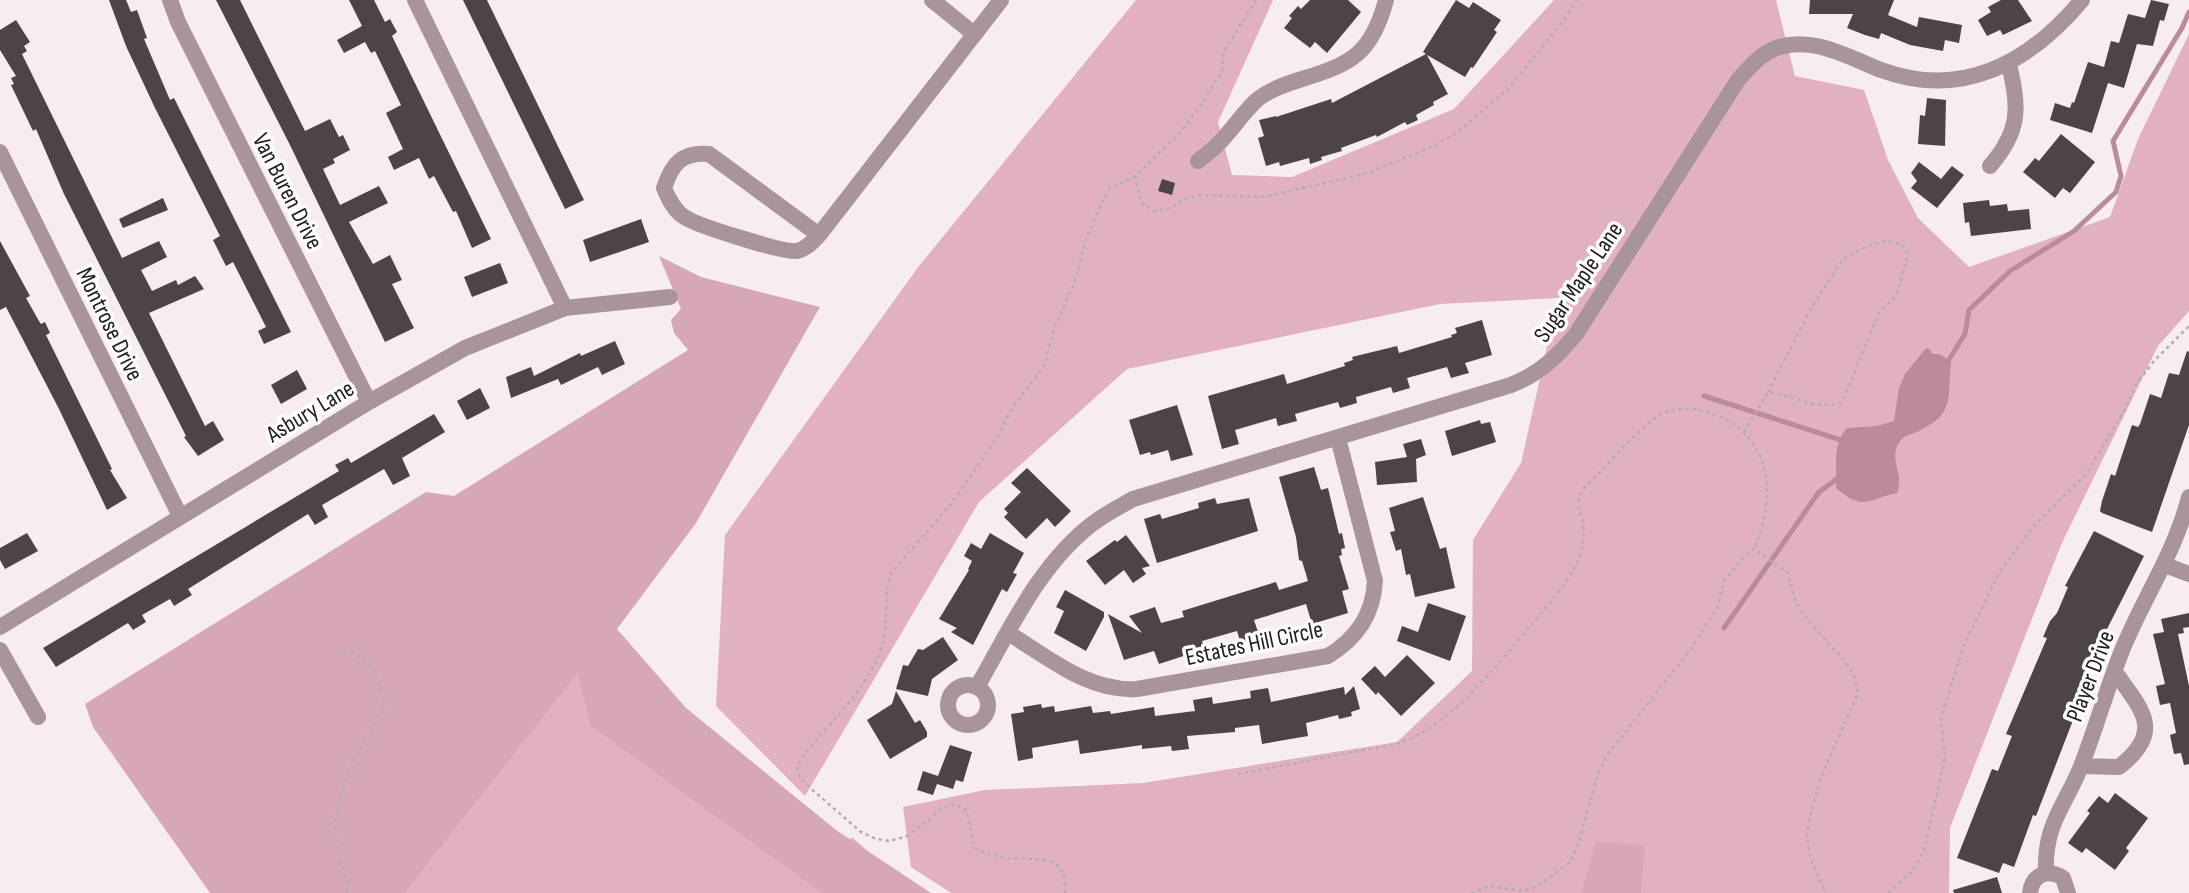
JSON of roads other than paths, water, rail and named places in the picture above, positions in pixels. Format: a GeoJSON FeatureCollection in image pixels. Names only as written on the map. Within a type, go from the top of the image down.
{"type":"FeatureCollection","features":[{"type":"Feature","properties":{"kind":"street","name":"Van Buren Drive"},"geometry":{"type":"LineString","coordinates":[[170,0],[178,22],[369,402]]}},
{"type":"Feature","properties":{"kind":"street"},"geometry":{"type":"LineString","coordinates":[[415,0],[565,308]]}},
{"type":"Feature","properties":{"kind":"street"},"geometry":{"type":"LineString","coordinates":[[932,0],[974,34]]}},
{"type":"Feature","properties":{"kind":"street"},"geometry":{"type":"LineString","coordinates":[[819,236],[709,155],[696,153],[677,161],[668,174],[664,188],[670,203],[685,218],[771,248],[796,251],[812,244],[819,236],[1001,0]]}},
{"type":"Feature","properties":{"kind":"street"},"geometry":{"type":"LineString","coordinates":[[1198,161],[1219,143],[1258,99],[1283,84],[1327,71],[1353,58],[1367,45],[1381,20],[1386,0]]}},
{"type":"Feature","properties":{"kind":"street","name":"Sugar Maple Lane"},"geometry":{"type":"LineString","coordinates":[[977,687],[1043,574],[1059,555],[1104,516],[1133,499],[1511,386],[1532,377],[1547,365],[1576,334],[1738,80],[1755,61],[1774,49],[1812,45],[1883,70],[1928,80],[1970,76],[2009,64],[2062,24],[2082,0]]}},
{"type":"Feature","properties":{"kind":"street"},"geometry":{"type":"LineString","coordinates":[[1990,166],[2005,148],[2017,115],[2017,100],[2009,64]]}},
{"type":"Feature","properties":{"kind":"street","name":"Montrose Drive"},"geometry":{"type":"LineString","coordinates":[[0,152],[180,516]]}},
{"type":"Feature","properties":{"kind":"street","name":"Asbury Lane"},"geometry":{"type":"LineString","coordinates":[[0,627],[369,402],[465,348],[565,308],[670,297]]}},
{"type":"Feature","properties":{"kind":"street","name":"Estates Hill Circle"},"geometry":{"type":"LineString","coordinates":[[1008,633],[1084,679],[1119,690],[1328,656],[1342,648],[1359,631],[1368,616],[1374,598],[1375,581],[1338,438]]}},
{"type":"Feature","properties":{"kind":"street","name":"Player Drive"},"geometry":{"type":"LineString","coordinates":[[2046,873],[2045,856],[2050,827],[2081,766],[2121,652],[2165,565],[2189,496]]}},
{"type":"Feature","properties":{"kind":"street"},"geometry":{"type":"LineString","coordinates":[[2165,565],[2189,574]]}},
{"type":"Feature","properties":{"kind":"street"},"geometry":{"type":"LineString","coordinates":[[0,650],[38,717]]}},
{"type":"Feature","properties":{"kind":"street"},"geometry":{"type":"LineString","coordinates":[[2081,766],[2119,767],[2134,756],[2144,741],[2146,721],[2139,706],[2115,673]]}},
{"type":"Feature","properties":{"kind":"street"},"geometry":{"type":"LineString","coordinates":[[2030,893],[2035,879],[2046,873],[2063,878],[2068,893]]}},
{"type":"Feature","properties":{"kind":"waterway"},"geometry":{"type":"LineString","coordinates":[[1945,366],[1965,334],[1969,310],[2010,271],[2074,231],[2116,192],[2121,176],[2113,141],[2189,12]]}},
{"type":"Feature","properties":{"kind":"waterway"},"geometry":{"type":"LineString","coordinates":[[1704,396],[1844,441]]}},
{"type":"Feature","properties":{"kind":"waterway"},"geometry":{"type":"LineString","coordinates":[[1724,628],[1819,492],[1841,476]]}}]}
